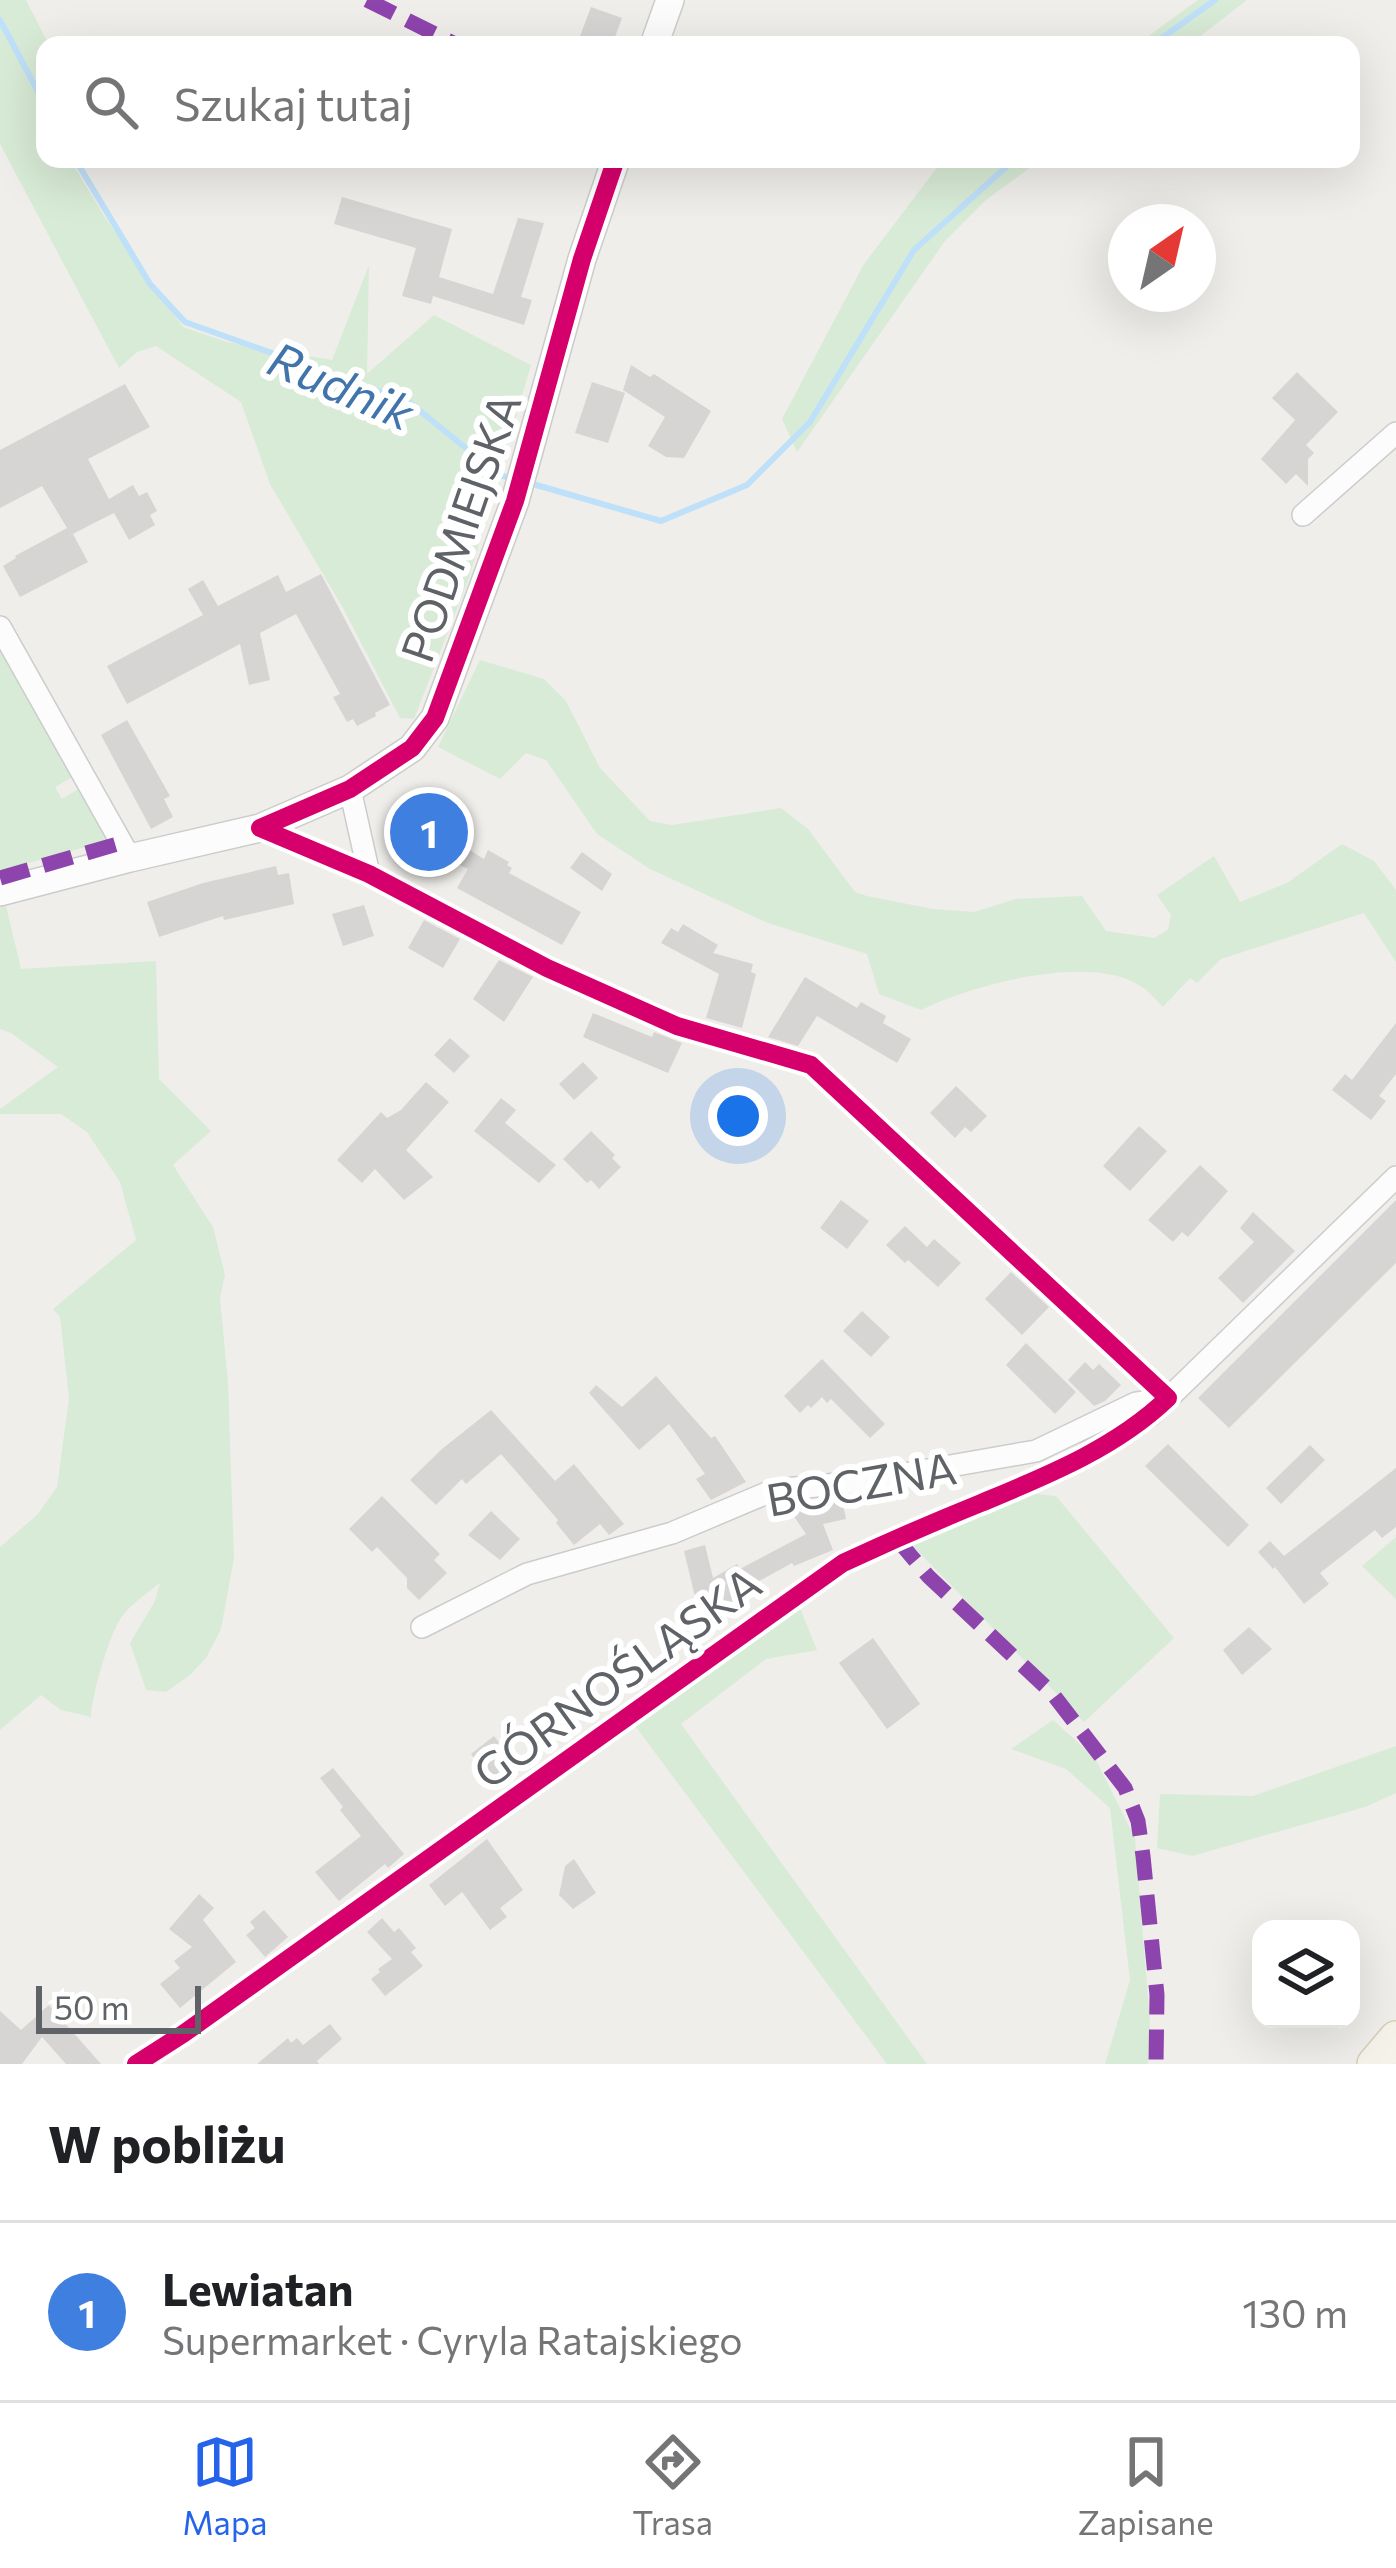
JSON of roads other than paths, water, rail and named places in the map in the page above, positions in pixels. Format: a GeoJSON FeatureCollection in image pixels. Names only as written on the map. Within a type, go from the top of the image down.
{"type":"FeatureCollection","features":[{"type":"Feature","properties":{"kind":"main road"},"geometry":{"type":"LineString","coordinates":[[1374,2064],[1396,2038]]}},
{"type":"Feature","properties":{"kind":"street"},"geometry":{"type":"LineString","coordinates":[[658,36],[670,0]]}},
{"type":"Feature","properties":{"kind":"street","name":"PODMIEJSKA"},"geometry":{"type":"LineString","coordinates":[[0,892],[260,828],[350,789],[412,748],[435,718],[515,501],[582,259],[613,168]]}},
{"type":"Feature","properties":{"kind":"street"},"geometry":{"type":"LineString","coordinates":[[1303,515],[1396,434]]}},
{"type":"Feature","properties":{"kind":"street"},"geometry":{"type":"LineString","coordinates":[[0,627],[130,858]]}},
{"type":"Feature","properties":{"kind":"street"},"geometry":{"type":"LineString","coordinates":[[350,789],[369,874]]}},
{"type":"Feature","properties":{"kind":"street"},"geometry":{"type":"LineString","coordinates":[[260,828],[369,874],[547,968],[677,1026],[812,1064],[1168,1398]]}},
{"type":"Feature","properties":{"kind":"street","name":"GÓRNOŚLĄSKA"},"geometry":{"type":"LineString","coordinates":[[136,2064],[184,2035],[843,1563],[1060,1470],[1150,1415],[1396,1177]]}},
{"type":"Feature","properties":{"kind":"street","name":"BOCZNA"},"geometry":{"type":"LineString","coordinates":[[422,1627],[527,1574],[672,1533],[774,1490],[859,1482],[1036,1451],[1136,1403],[1168,1398]]}},
{"type":"Feature","properties":{"kind":"waterway","name":"Rudnik"},"geometry":{"type":"LineString","coordinates":[[1165,36],[1215,0]]}},
{"type":"Feature","properties":{"kind":"waterway","name":"Rudnik"},"geometry":{"type":"LineString","coordinates":[[0,20],[36,88]]}},
{"type":"Feature","properties":{"kind":"waterway","name":"Rudnik"},"geometry":{"type":"LineString","coordinates":[[80,168],[150,284],[185,322],[409,402],[499,475],[513,479]]}},
{"type":"Feature","properties":{"kind":"waterway","name":"Rudnik"},"geometry":{"type":"LineString","coordinates":[[526,482],[661,521],[747,485],[810,422],[914,250],[1005,168]]}},
{"type":"Feature","properties":{"kind":"place","name":"Lewiatan"},"geometry":{"type":"Point","coordinates":[429,832]}}]}
